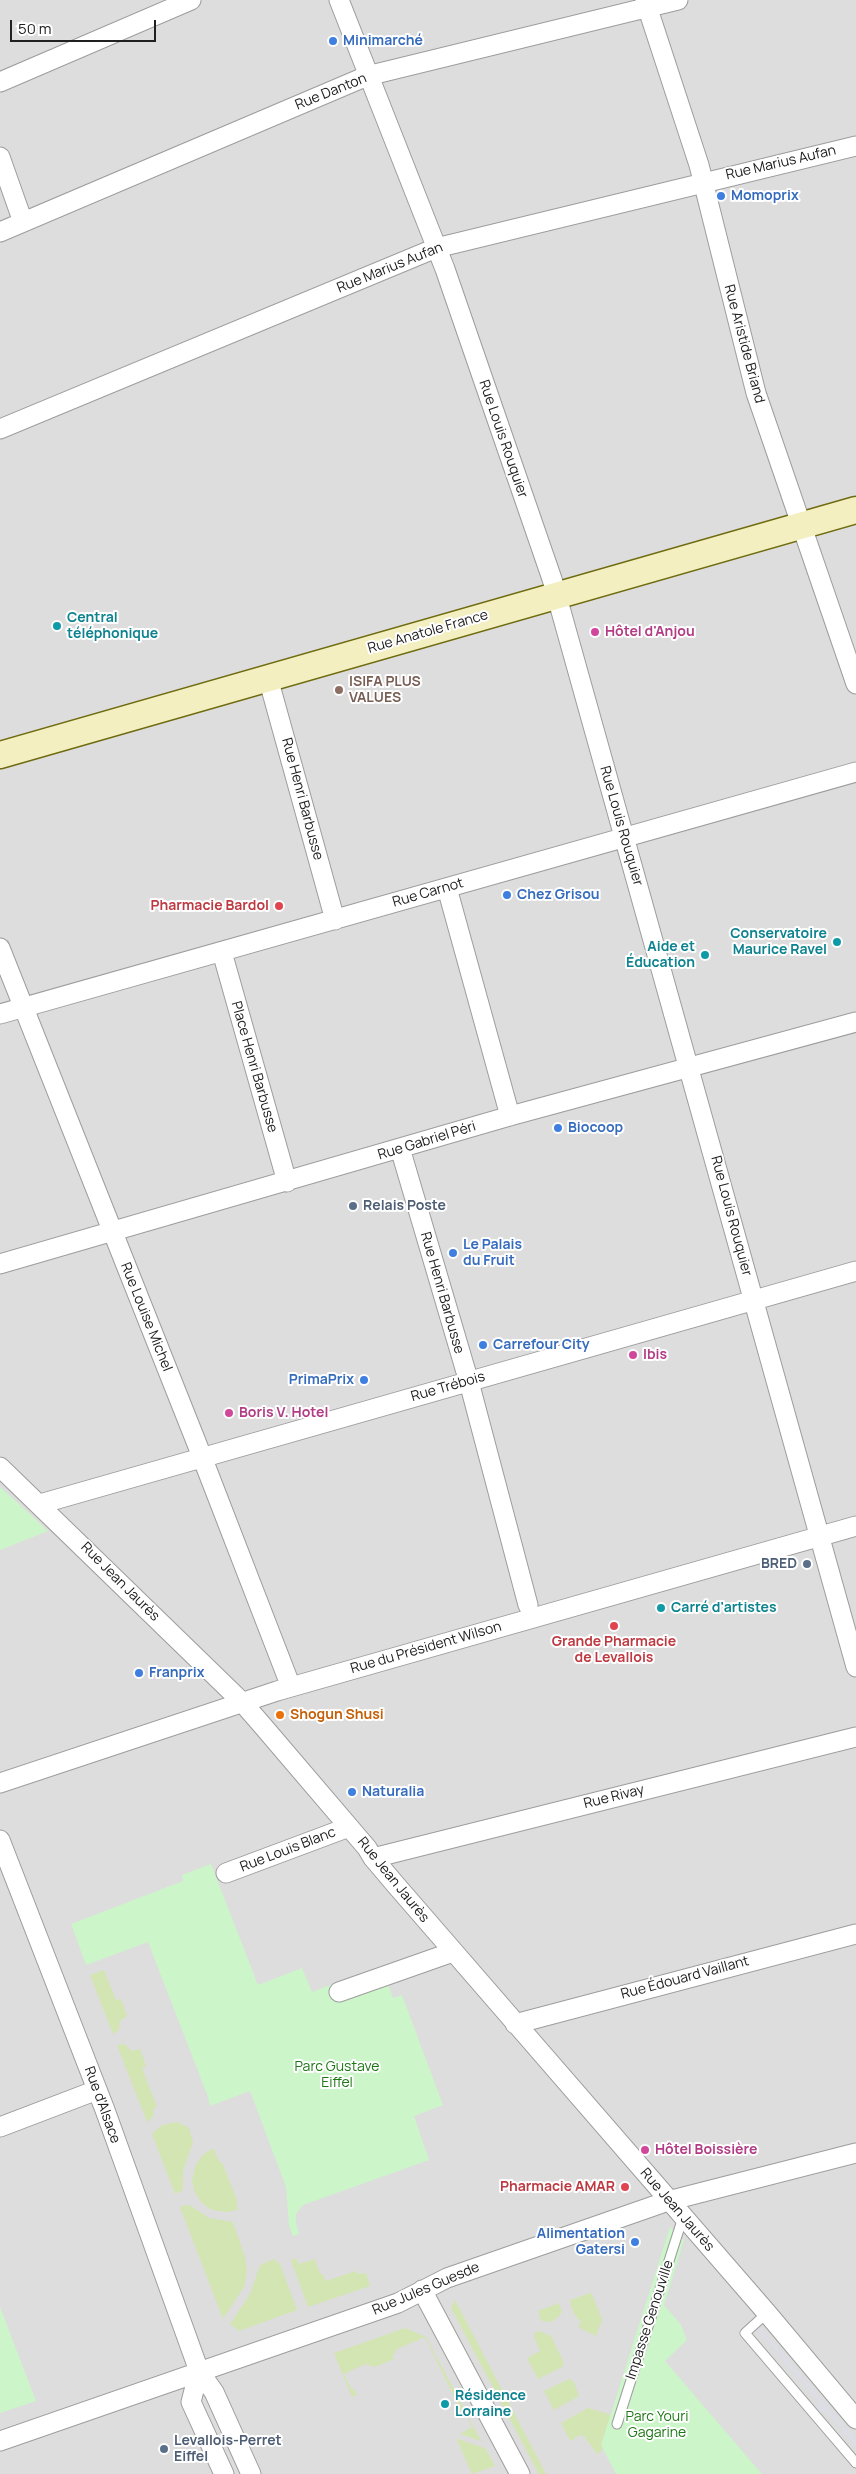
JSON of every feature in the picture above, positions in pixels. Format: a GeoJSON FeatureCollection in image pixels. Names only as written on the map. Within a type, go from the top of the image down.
{"type":"FeatureCollection","features":[{"type":"Feature","properties":{"kind":"main road","name":"Rue Anatole France"},"geometry":{"type":"LineString","coordinates":[[0,754],[856,510]]}},
{"type":"Feature","properties":{"kind":"street"},"geometry":{"type":"LineString","coordinates":[[0,82],[191,0]]}},
{"type":"Feature","properties":{"kind":"street","name":"Rue Louis Rouquier"},"geometry":{"type":"LineString","coordinates":[[339,0],[367,76],[436,248],[556,596],[690,1067],[856,1667]]}},
{"type":"Feature","properties":{"kind":"street","name":"Rue Danton"},"geometry":{"type":"LineString","coordinates":[[0,232],[367,76],[646,4],[678,0]]}},
{"type":"Feature","properties":{"kind":"street","name":"Rue Aristide Briand"},"geometry":{"type":"LineString","coordinates":[[646,4],[703,182],[756,393],[856,684]]}},
{"type":"Feature","properties":{"kind":"street","name":"Rue Marius Aufan"},"geometry":{"type":"LineString","coordinates":[[0,429],[436,248],[856,146]]}},
{"type":"Feature","properties":{"kind":"street"},"geometry":{"type":"LineString","coordinates":[[0,157],[23,222]]}},
{"type":"Feature","properties":{"kind":"street","name":"Rue Henri Barbusse"},"geometry":{"type":"LineString","coordinates":[[268,678],[335,920]]}},
{"type":"Feature","properties":{"kind":"street","name":"Rue Carnot"},"geometry":{"type":"LineString","coordinates":[[0,1014],[335,920],[624,836],[856,772]]}},
{"type":"Feature","properties":{"kind":"street"},"geometry":{"type":"LineString","coordinates":[[447,888],[510,1116]]}},
{"type":"Feature","properties":{"kind":"street","name":"Rue Louise Michel"},"geometry":{"type":"LineString","coordinates":[[0,948],[202,1456],[291,1687]]}},
{"type":"Feature","properties":{"kind":"street","name":"Place Henri Barbusse"},"geometry":{"type":"LineString","coordinates":[[222,952],[286,1182]]}},
{"type":"Feature","properties":{"kind":"street","name":"Rue Gabriel Péri"},"geometry":{"type":"LineString","coordinates":[[0,1264],[510,1116],[856,1022]]}},
{"type":"Feature","properties":{"kind":"street","name":"Rue Henri Barbusse"},"geometry":{"type":"LineString","coordinates":[[402,1155],[469,1382],[528,1605]]}},
{"type":"Feature","properties":{"kind":"street","name":"Rue Trébois"},"geometry":{"type":"LineString","coordinates":[[40,1504],[856,1270]]}},
{"type":"Feature","properties":{"kind":"street","name":"Rue Jean Jaurès"},"geometry":{"type":"LineString","coordinates":[[0,1467],[242,1702],[515,2024],[767,2313],[856,2420]]}},
{"type":"Feature","properties":{"kind":"street","name":"Rue du Président Wilson"},"geometry":{"type":"LineString","coordinates":[[0,1784],[291,1687],[856,1526]]}},
{"type":"Feature","properties":{"kind":"street","name":"Rue Rivay"},"geometry":{"type":"LineString","coordinates":[[373,1858],[856,1737]]}},
{"type":"Feature","properties":{"kind":"street","name":"Rue Louis Blanc"},"geometry":{"type":"LineString","coordinates":[[226,1873],[349,1827]]}},
{"type":"Feature","properties":{"kind":"street","name":"Rue d'Alsace"},"geometry":{"type":"LineString","coordinates":[[0,1840],[97,2090],[199,2372],[214,2392],[251,2474]]}},
{"type":"Feature","properties":{"kind":"street","name":"Rue Édouard Vaillant"},"geometry":{"type":"LineString","coordinates":[[515,2024],[856,1934]]}},
{"type":"Feature","properties":{"kind":"street"},"geometry":{"type":"LineString","coordinates":[[339,1992],[447,1954]]}},
{"type":"Feature","properties":{"kind":"street"},"geometry":{"type":"LineString","coordinates":[[0,2128],[97,2090]]}},
{"type":"Feature","properties":{"kind":"street","name":"Rue Jules Guesde"},"geometry":{"type":"LineString","coordinates":[[0,2441],[398,2303],[447,2278],[668,2201],[856,2153]]}},
{"type":"Feature","properties":{"kind":"street"},"geometry":{"type":"LineString","coordinates":[[422,2290],[520,2474]]}},
{"type":"Feature","properties":{"kind":"street"},"geometry":{"type":"LineString","coordinates":[[199,2372],[191,2402],[224,2474]]}},
{"type":"Feature","properties":{"kind":"lane","name":"Impasse Genouville"},"geometry":{"type":"LineString","coordinates":[[617,2424],[683,2217]]}},
{"type":"Feature","properties":{"kind":"lane"},"geometry":{"type":"LineString","coordinates":[[767,2313],[745,2333],[856,2463]]}},
{"type":"Feature","properties":{"kind":"shaded area"},"geometry":{"type":"Polygon","coordinates":[[[0,0],[856,0],[856,2474],[0,2474],[0,0]]]}},
{"type":"Feature","properties":{"kind":"shaded area"},"geometry":{"type":"Polygon","coordinates":[[[760,2327],[856,2439],[856,2447],[825,2410],[820,2413],[816,2408],[820,2404],[757,2330],[760,2327]]]}},
{"type":"Feature","properties":{"kind":"green space"},"geometry":{"type":"Polygon","coordinates":[[[0,1487],[18,1503],[48,1531],[0,1550],[0,1487]]]}},
{"type":"Feature","properties":{"kind":"green space","name":"Parc Gustave Eiffel"},"geometry":{"type":"Polygon","coordinates":[[[211,1864],[258,1985],[302,1968],[312,1992],[381,1966],[393,1998],[402,1995],[443,2105],[414,2116],[429,2160],[303,2205],[296,2214],[299,2234],[293,2236],[289,2226],[286,2187],[250,2091],[210,2106],[148,1942],[86,1965],[71,1924],[183,1881],[182,1875],[211,1864]]]}},
{"type":"Feature","properties":{"kind":"green space"},"geometry":{"type":"Polygon","coordinates":[[[104,1970],[116,2000],[121,1999],[127,2016],[120,2021],[119,2030],[113,2034],[90,1975],[104,1970]]]}},
{"type":"Feature","properties":{"kind":"green space"},"geometry":{"type":"Polygon","coordinates":[[[124,2044],[132,2051],[140,2049],[146,2066],[142,2068],[157,2107],[154,2108],[153,2117],[147,2122],[117,2045],[124,2044]]]}},
{"type":"Feature","properties":{"kind":"green space"},"geometry":{"type":"Polygon","coordinates":[[[177,2122],[189,2128],[193,2142],[183,2171],[183,2190],[175,2194],[152,2134],[162,2125],[177,2122]]]}},
{"type":"Feature","properties":{"kind":"green space"},"geometry":{"type":"Polygon","coordinates":[[[213,2148],[220,2163],[222,2162],[238,2203],[236,2204],[238,2210],[226,2212],[212,2210],[202,2203],[195,2193],[192,2181],[196,2164],[203,2155],[213,2148]]]}},
{"type":"Feature","properties":{"kind":"green space"},"geometry":{"type":"Polygon","coordinates":[[[185,2205],[191,2206],[209,2218],[233,2222],[245,2257],[247,2270],[244,2287],[223,2319],[180,2207],[185,2205]]]}},
{"type":"Feature","properties":{"kind":"green space","name":"Parc Youri Gagarine"},"geometry":{"type":"Polygon","coordinates":[[[670,2227],[684,2240],[664,2305],[681,2325],[687,2340],[665,2361],[762,2474],[616,2474],[601,2445],[670,2227]]]}},
{"type":"Feature","properties":{"kind":"green space"},"geometry":{"type":"Polygon","coordinates":[[[296,2258],[299,2264],[315,2259],[320,2274],[323,2274],[326,2281],[356,2271],[358,2274],[366,2273],[370,2286],[308,2307],[291,2260],[296,2258]]]}},
{"type":"Feature","properties":{"kind":"green space"},"geometry":{"type":"Polygon","coordinates":[[[274,2259],[280,2264],[297,2310],[239,2331],[230,2324],[250,2294],[260,2265],[274,2259]]]}},
{"type":"Feature","properties":{"kind":"green space"},"geometry":{"type":"Polygon","coordinates":[[[590,2293],[602,2320],[596,2336],[578,2327],[581,2322],[574,2314],[570,2302],[570,2300],[590,2293]]]}},
{"type":"Feature","properties":{"kind":"green space"},"geometry":{"type":"Polygon","coordinates":[[[455,2300],[546,2474],[539,2474],[451,2308],[455,2300]]]}},
{"type":"Feature","properties":{"kind":"green space"},"geometry":{"type":"Polygon","coordinates":[[[559,2303],[562,2312],[559,2316],[551,2322],[541,2321],[538,2311],[559,2303]]]}},
{"type":"Feature","properties":{"kind":"green space"},"geometry":{"type":"Polygon","coordinates":[[[0,2307],[36,2401],[0,2413],[0,2307]]]}},
{"type":"Feature","properties":{"kind":"green space"},"geometry":{"type":"Polygon","coordinates":[[[405,2328],[426,2337],[481,2441],[460,2434],[472,2427],[465,2412],[462,2413],[425,2337],[395,2350],[396,2353],[392,2355],[394,2359],[375,2367],[365,2364],[344,2374],[352,2390],[354,2389],[357,2395],[352,2397],[334,2353],[405,2328]]]}},
{"type":"Feature","properties":{"kind":"green space"},"geometry":{"type":"Polygon","coordinates":[[[539,2331],[551,2336],[564,2363],[562,2367],[538,2379],[527,2358],[540,2351],[534,2336],[539,2331]]]}},
{"type":"Feature","properties":{"kind":"green space"},"geometry":{"type":"Polygon","coordinates":[[[569,2379],[574,2382],[579,2396],[554,2410],[544,2391],[569,2379]]]}},
{"type":"Feature","properties":{"kind":"green space"},"geometry":{"type":"Polygon","coordinates":[[[588,2408],[609,2414],[611,2418],[601,2452],[597,2454],[584,2436],[580,2435],[570,2441],[561,2423],[588,2408]]]}},
{"type":"Feature","properties":{"kind":"green space"},"geometry":{"type":"Polygon","coordinates":[[[458,2439],[485,2448],[495,2466],[472,2474],[458,2439]]]}},
{"type":"Feature","properties":{"kind":"place","name":"Minimarché"},"geometry":{"type":"Point","coordinates":[333,41]}},
{"type":"Feature","properties":{"kind":"place","name":"Momoprix"},"geometry":{"type":"Point","coordinates":[721,196]}},
{"type":"Feature","properties":{"kind":"place","name":"Central téléphonique"},"geometry":{"type":"Point","coordinates":[57,626]}},
{"type":"Feature","properties":{"kind":"place","name":"Hôtel d'Anjou"},"geometry":{"type":"Point","coordinates":[595,632]}},
{"type":"Feature","properties":{"kind":"place","name":"ISIFA PLUS VALUES"},"geometry":{"type":"Point","coordinates":[339,690]}},
{"type":"Feature","properties":{"kind":"place","name":"Chez Grisou"},"geometry":{"type":"Point","coordinates":[507,895]}},
{"type":"Feature","properties":{"kind":"place","name":"Pharmacie Bardol"},"geometry":{"type":"Point","coordinates":[279,906]}},
{"type":"Feature","properties":{"kind":"place","name":"Conservatoire Maurice Ravel"},"geometry":{"type":"Point","coordinates":[837,942]}},
{"type":"Feature","properties":{"kind":"place","name":"Aide et Éducation"},"geometry":{"type":"Point","coordinates":[705,955]}},
{"type":"Feature","properties":{"kind":"place","name":"Biocoop"},"geometry":{"type":"Point","coordinates":[558,1128]}},
{"type":"Feature","properties":{"kind":"place","name":"Relais Poste"},"geometry":{"type":"Point","coordinates":[353,1206]}},
{"type":"Feature","properties":{"kind":"place","name":"Le Palais du Fruit"},"geometry":{"type":"Point","coordinates":[453,1253]}},
{"type":"Feature","properties":{"kind":"place","name":"Carrefour City"},"geometry":{"type":"Point","coordinates":[483,1345]}},
{"type":"Feature","properties":{"kind":"place","name":"Ibis"},"geometry":{"type":"Point","coordinates":[633,1355]}},
{"type":"Feature","properties":{"kind":"place","name":"PrimaPrix"},"geometry":{"type":"Point","coordinates":[364,1380]}},
{"type":"Feature","properties":{"kind":"place","name":"Boris V. Hotel"},"geometry":{"type":"Point","coordinates":[229,1413]}},
{"type":"Feature","properties":{"kind":"place","name":"BRED"},"geometry":{"type":"Point","coordinates":[807,1564]}},
{"type":"Feature","properties":{"kind":"place","name":"Carré d'artistes"},"geometry":{"type":"Point","coordinates":[661,1608]}},
{"type":"Feature","properties":{"kind":"place","name":"Grande Pharmacie de Levallois"},"geometry":{"type":"Point","coordinates":[614,1626]}},
{"type":"Feature","properties":{"kind":"place","name":"Franprix"},"geometry":{"type":"Point","coordinates":[139,1673]}},
{"type":"Feature","properties":{"kind":"place","name":"Shogun Shusi"},"geometry":{"type":"Point","coordinates":[280,1715]}},
{"type":"Feature","properties":{"kind":"place","name":"Naturalia"},"geometry":{"type":"Point","coordinates":[352,1792]}},
{"type":"Feature","properties":{"kind":"place","name":"Hôtel Boissière"},"geometry":{"type":"Point","coordinates":[645,2150]}},
{"type":"Feature","properties":{"kind":"place","name":"Pharmacie AMAR"},"geometry":{"type":"Point","coordinates":[625,2187]}},
{"type":"Feature","properties":{"kind":"place","name":"Alimentation Gatersi"},"geometry":{"type":"Point","coordinates":[635,2242]}},
{"type":"Feature","properties":{"kind":"place","name":"Résidence Lorraine"},"geometry":{"type":"Point","coordinates":[445,2404]}},
{"type":"Feature","properties":{"kind":"place","name":"Levallois-Perret Eiffel"},"geometry":{"type":"Point","coordinates":[164,2449]}}]}
